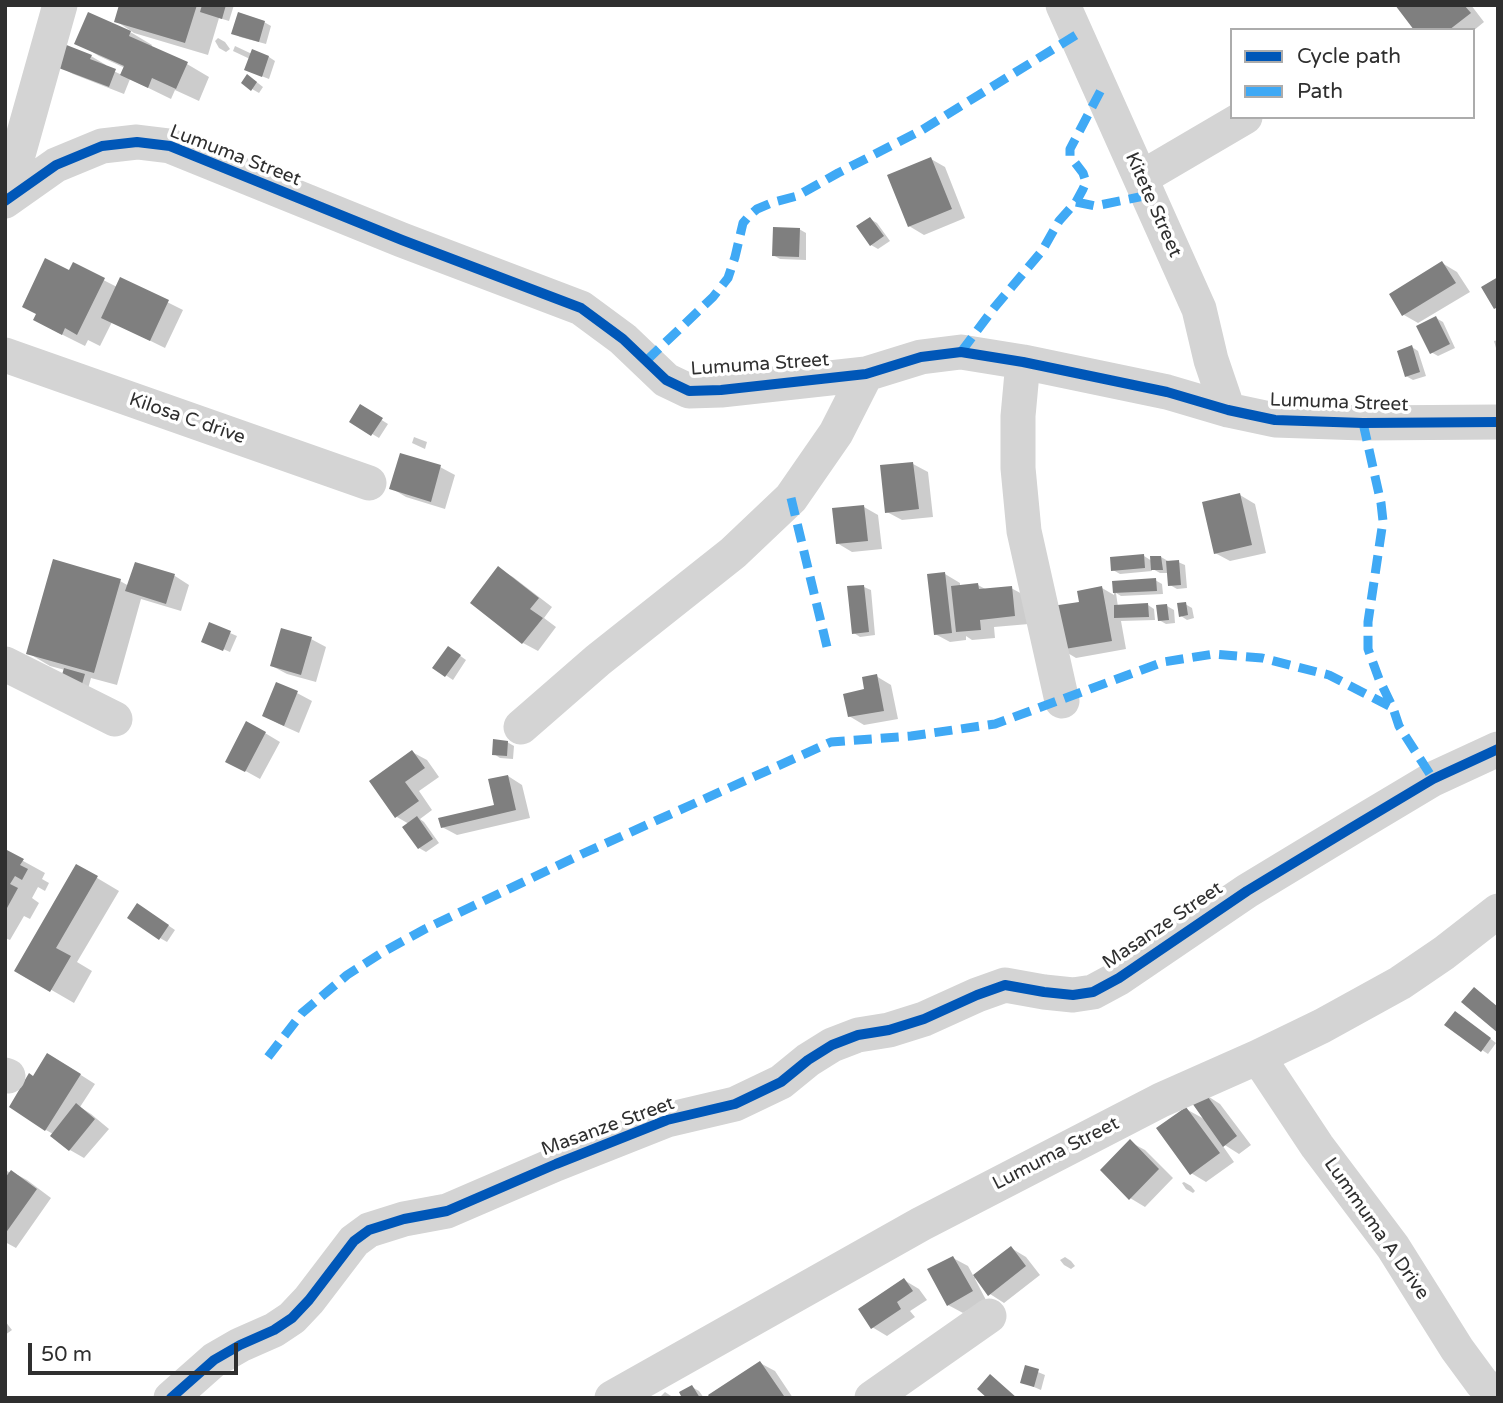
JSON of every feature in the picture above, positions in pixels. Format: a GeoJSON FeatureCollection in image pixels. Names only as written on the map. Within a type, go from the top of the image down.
{"type":"FeatureCollection","features":[{"type":"Feature","properties":{"kind":"street"},"geometry":{"type":"LineString","coordinates":[[5,201],[60,5]]}},
{"type":"Feature","properties":{"kind":"street","name":"Kitete Street"},"geometry":{"type":"LineString","coordinates":[[1063,5],[1199,309],[1211,360],[1228,410]]}},
{"type":"Feature","properties":{"kind":"street"},"geometry":{"type":"LineString","coordinates":[[1141,178],[1242,119]]}},
{"type":"Feature","properties":{"kind":"street","name":"Lumuma Street"},"geometry":{"type":"LineString","coordinates":[[5,201],[56,165],[102,146],[137,142],[170,146],[402,240],[581,308],[623,339],[666,380],[689,391],[866,374],[921,357],[961,352],[1167,392],[1228,410],[1275,420],[1363,424],[1498,422]]}},
{"type":"Feature","properties":{"kind":"street","name":"Kilosa C drive"},"geometry":{"type":"LineString","coordinates":[[5,355],[369,483]]}},
{"type":"Feature","properties":{"kind":"street"},"geometry":{"type":"LineString","coordinates":[[1023,362],[1018,416],[1018,468],[1024,531],[1062,701]]}},
{"type":"Feature","properties":{"kind":"street"},"geometry":{"type":"LineString","coordinates":[[521,727],[598,660],[733,553],[791,498],[836,433],[866,374]]}},
{"type":"Feature","properties":{"kind":"street"},"geometry":{"type":"LineString","coordinates":[[5,664],[115,719]]}},
{"type":"Feature","properties":{"kind":"street","name":"Masanze Street"},"geometry":{"type":"LineString","coordinates":[[171,1398],[214,1360],[292,1318],[354,1241],[369,1230],[447,1210],[667,1120],[735,1104],[781,1082],[832,1045],[858,1035],[889,1030],[925,1019],[1004,985],[1073,995],[1093,992],[1119,978],[1247,891],[1351,828],[1433,779],[1498,749]]}},
{"type":"Feature","properties":{"kind":"street","name":"Lumuma Street"},"geometry":{"type":"LineString","coordinates":[[612,1398],[921,1224],[1161,1100],[1258,1058],[1322,1026],[1400,983],[1498,911]]}},
{"type":"Feature","properties":{"kind":"street","name":"Lummuma A Drive"},"geometry":{"type":"LineString","coordinates":[[1258,1058],[1317,1146],[1392,1247],[1457,1349],[1482,1383],[1498,1396]]}},
{"type":"Feature","properties":{"kind":"street"},"geometry":{"type":"LineString","coordinates":[[872,1398],[989,1316]]}},
{"type":"Feature","properties":{"kind":"building"},"geometry":{"type":"Polygon","coordinates":[[[119,5],[197,5],[185,43],[114,22],[119,5]]]}},
{"type":"Feature","properties":{"kind":"building"},"geometry":{"type":"Polygon","coordinates":[[[202,5],[226,5],[222,19],[200,12],[202,5]]]}},
{"type":"Feature","properties":{"kind":"building"},"geometry":{"type":"Polygon","coordinates":[[[1395,5],[1464,5],[1471,13],[1452,28],[1412,28],[1395,5]]]}},
{"type":"Feature","properties":{"kind":"building"},"geometry":{"type":"Polygon","coordinates":[[[88,12],[131,31],[129,36],[188,62],[176,89],[152,78],[148,88],[120,75],[124,66],[74,44],[88,12]]]}},
{"type":"Feature","properties":{"kind":"building"},"geometry":{"type":"Polygon","coordinates":[[[238,12],[265,21],[259,42],[231,34],[238,12]]]}},
{"type":"Feature","properties":{"kind":"building"},"geometry":{"type":"Polygon","coordinates":[[[64,44],[92,55],[90,59],[116,69],[109,87],[56,67],[64,44]]]}},
{"type":"Feature","properties":{"kind":"building"},"geometry":{"type":"Polygon","coordinates":[[[252,49],[269,56],[262,77],[244,70],[252,49]]]}},
{"type":"Feature","properties":{"kind":"building"},"geometry":{"type":"Polygon","coordinates":[[[247,74],[257,82],[251,91],[241,83],[247,74]]]}},
{"type":"Feature","properties":{"kind":"building"},"geometry":{"type":"Polygon","coordinates":[[[931,157],[952,209],[908,227],[887,175],[931,157]]]}},
{"type":"Feature","properties":{"kind":"building"},"geometry":{"type":"Polygon","coordinates":[[[870,217],[884,236],[870,246],[856,226],[870,217]]]}},
{"type":"Feature","properties":{"kind":"building"},"geometry":{"type":"Polygon","coordinates":[[[773,227],[800,228],[799,257],[772,256],[773,227]]]}},
{"type":"Feature","properties":{"kind":"building"},"geometry":{"type":"Polygon","coordinates":[[[45,258],[69,270],[73,262],[105,278],[77,335],[65,328],[62,335],[33,320],[36,314],[22,307],[45,258]]]}},
{"type":"Feature","properties":{"kind":"building"},"geometry":{"type":"Polygon","coordinates":[[[1442,261],[1456,283],[1402,316],[1389,294],[1442,261]]]}},
{"type":"Feature","properties":{"kind":"building"},"geometry":{"type":"Polygon","coordinates":[[[120,277],[169,300],[150,341],[101,318],[120,277]]]}},
{"type":"Feature","properties":{"kind":"building"},"geometry":{"type":"Polygon","coordinates":[[[1498,277],[1498,307],[1494,309],[1481,287],[1498,277]]]}},
{"type":"Feature","properties":{"kind":"building"},"geometry":{"type":"Polygon","coordinates":[[[1436,316],[1450,344],[1430,354],[1416,326],[1436,316]]]}},
{"type":"Feature","properties":{"kind":"building"},"geometry":{"type":"Polygon","coordinates":[[[1412,345],[1420,372],[1405,377],[1397,351],[1412,345]]]}},
{"type":"Feature","properties":{"kind":"building"},"geometry":{"type":"Polygon","coordinates":[[[360,404],[383,418],[371,436],[349,422],[360,404]]]}},
{"type":"Feature","properties":{"kind":"building"},"geometry":{"type":"Polygon","coordinates":[[[400,453],[441,465],[431,502],[389,489],[400,453]]]}},
{"type":"Feature","properties":{"kind":"building"},"geometry":{"type":"Polygon","coordinates":[[[913,462],[919,509],[885,513],[880,465],[913,462]]]}},
{"type":"Feature","properties":{"kind":"building"},"geometry":{"type":"Polygon","coordinates":[[[1240,493],[1252,545],[1214,554],[1202,502],[1240,493]]]}},
{"type":"Feature","properties":{"kind":"building"},"geometry":{"type":"Polygon","coordinates":[[[864,505],[868,541],[836,544],[832,508],[864,505]]]}},
{"type":"Feature","properties":{"kind":"building"},"geometry":{"type":"Polygon","coordinates":[[[1144,554],[1145,568],[1111,571],[1110,557],[1144,554]]]}},
{"type":"Feature","properties":{"kind":"building"},"geometry":{"type":"Polygon","coordinates":[[[1150,556],[1161,556],[1163,570],[1151,570],[1150,556]]]}},
{"type":"Feature","properties":{"kind":"building"},"geometry":{"type":"Polygon","coordinates":[[[53,559],[121,579],[94,673],[26,654],[53,559]]]}},
{"type":"Feature","properties":{"kind":"building"},"geometry":{"type":"Polygon","coordinates":[[[1179,560],[1181,585],[1168,586],[1166,561],[1179,560]]]}},
{"type":"Feature","properties":{"kind":"building"},"geometry":{"type":"Polygon","coordinates":[[[135,562],[175,574],[166,604],[125,591],[135,562]]]}},
{"type":"Feature","properties":{"kind":"building"},"geometry":{"type":"Polygon","coordinates":[[[498,566],[539,598],[530,609],[543,618],[522,644],[470,603],[498,566]]]}},
{"type":"Feature","properties":{"kind":"building"},"geometry":{"type":"Polygon","coordinates":[[[945,572],[952,633],[934,635],[927,574],[945,572]]]}},
{"type":"Feature","properties":{"kind":"building"},"geometry":{"type":"Polygon","coordinates":[[[1156,578],[1157,591],[1113,593],[1112,581],[1156,578]]]}},
{"type":"Feature","properties":{"kind":"building"},"geometry":{"type":"Polygon","coordinates":[[[978,583],[979,589],[1012,586],[1015,616],[980,620],[981,630],[956,632],[951,586],[978,583]]]}},
{"type":"Feature","properties":{"kind":"building"},"geometry":{"type":"Polygon","coordinates":[[[864,585],[869,632],[852,634],[847,586],[864,585]]]}},
{"type":"Feature","properties":{"kind":"building"},"geometry":{"type":"Polygon","coordinates":[[[1102,586],[1112,641],[1059,650],[1052,606],[1079,602],[1077,591],[1102,586]]]}},
{"type":"Feature","properties":{"kind":"building"},"geometry":{"type":"Polygon","coordinates":[[[1186,602],[1188,615],[1179,617],[1177,603],[1186,602]]]}},
{"type":"Feature","properties":{"kind":"building"},"geometry":{"type":"Polygon","coordinates":[[[1148,603],[1149,617],[1114,618],[1114,605],[1148,603]]]}},
{"type":"Feature","properties":{"kind":"building"},"geometry":{"type":"Polygon","coordinates":[[[1167,604],[1169,620],[1158,621],[1156,605],[1167,604]]]}},
{"type":"Feature","properties":{"kind":"building"},"geometry":{"type":"Polygon","coordinates":[[[209,622],[231,631],[223,651],[201,642],[209,622]]]}},
{"type":"Feature","properties":{"kind":"building"},"geometry":{"type":"Polygon","coordinates":[[[281,628],[312,637],[301,675],[270,666],[281,628]]]}},
{"type":"Feature","properties":{"kind":"building"},"geometry":{"type":"Polygon","coordinates":[[[448,646],[461,655],[445,677],[432,668],[448,646]]]}},
{"type":"Feature","properties":{"kind":"building"},"geometry":{"type":"Polygon","coordinates":[[[64,668],[85,674],[79,694],[58,688],[64,668]]]}},
{"type":"Feature","properties":{"kind":"building"},"geometry":{"type":"Polygon","coordinates":[[[877,674],[884,711],[848,717],[843,694],[864,689],[862,677],[877,674]]]}},
{"type":"Feature","properties":{"kind":"building"},"geometry":{"type":"Polygon","coordinates":[[[276,682],[298,691],[284,726],[262,716],[276,682]]]}},
{"type":"Feature","properties":{"kind":"building"},"geometry":{"type":"Polygon","coordinates":[[[246,721],[266,732],[245,772],[225,762],[246,721]]]}},
{"type":"Feature","properties":{"kind":"building"},"geometry":{"type":"Polygon","coordinates":[[[493,739],[508,741],[507,756],[492,755],[493,739]]]}},
{"type":"Feature","properties":{"kind":"building"},"geometry":{"type":"Polygon","coordinates":[[[412,750],[425,768],[405,782],[419,801],[395,818],[369,781],[412,750]]]}},
{"type":"Feature","properties":{"kind":"building"},"geometry":{"type":"Polygon","coordinates":[[[508,775],[516,810],[441,828],[438,818],[494,805],[488,779],[508,775]]]}},
{"type":"Feature","properties":{"kind":"building"},"geometry":{"type":"Polygon","coordinates":[[[417,816],[433,839],[418,849],[402,827],[417,816]]]}},
{"type":"Feature","properties":{"kind":"building"},"geometry":{"type":"Polygon","coordinates":[[[5,849],[24,859],[20,865],[28,869],[22,880],[15,876],[10,884],[18,888],[7,908],[5,907],[5,849]]]}},
{"type":"Feature","properties":{"kind":"building"},"geometry":{"type":"Polygon","coordinates":[[[76,864],[98,876],[56,948],[71,956],[50,992],[14,971],[76,864]]]}},
{"type":"Feature","properties":{"kind":"building"},"geometry":{"type":"Polygon","coordinates":[[[137,903],[169,925],[159,940],[127,918],[137,903]]]}},
{"type":"Feature","properties":{"kind":"building"},"geometry":{"type":"Polygon","coordinates":[[[1474,987],[1498,1007],[1498,1033],[1461,1002],[1474,987]]]}},
{"type":"Feature","properties":{"kind":"building"},"geometry":{"type":"Polygon","coordinates":[[[1455,1011],[1491,1038],[1481,1052],[1444,1025],[1455,1011]]]}},
{"type":"Feature","properties":{"kind":"building"},"geometry":{"type":"Polygon","coordinates":[[[47,1053],[81,1074],[45,1131],[9,1107],[29,1073],[33,1076],[47,1053]]]}},
{"type":"Feature","properties":{"kind":"building"},"geometry":{"type":"Polygon","coordinates":[[[1205,1093],[1237,1136],[1223,1147],[1192,1103],[1205,1093]]]}},
{"type":"Feature","properties":{"kind":"building"},"geometry":{"type":"Polygon","coordinates":[[[76,1103],[95,1119],[69,1151],[50,1136],[76,1103]]]}},
{"type":"Feature","properties":{"kind":"building"},"geometry":{"type":"Polygon","coordinates":[[[1186,1107],[1220,1153],[1190,1175],[1156,1128],[1186,1107]]]}},
{"type":"Feature","properties":{"kind":"building"},"geometry":{"type":"Polygon","coordinates":[[[1130,1139],[1159,1169],[1129,1200],[1100,1170],[1130,1139]]]}},
{"type":"Feature","properties":{"kind":"building"},"geometry":{"type":"Polygon","coordinates":[[[11,1170],[37,1189],[5,1234],[5,1178],[11,1170]]]}},
{"type":"Feature","properties":{"kind":"building"},"geometry":{"type":"Polygon","coordinates":[[[1011,1246],[1026,1266],[988,1296],[973,1275],[1011,1246]]]}},
{"type":"Feature","properties":{"kind":"building"},"geometry":{"type":"Polygon","coordinates":[[[953,1256],[973,1291],[947,1306],[927,1269],[953,1256]]]}},
{"type":"Feature","properties":{"kind":"building"},"geometry":{"type":"Polygon","coordinates":[[[904,1278],[913,1291],[897,1302],[901,1309],[871,1329],[858,1309],[904,1278]]]}},
{"type":"Feature","properties":{"kind":"building"},"geometry":{"type":"Polygon","coordinates":[[[760,1361],[784,1396],[782,1398],[710,1398],[708,1395],[760,1361]]]}},
{"type":"Feature","properties":{"kind":"building"},"geometry":{"type":"Polygon","coordinates":[[[1025,1365],[1039,1369],[1034,1387],[1020,1383],[1025,1365]]]}},
{"type":"Feature","properties":{"kind":"building"},"geometry":{"type":"Polygon","coordinates":[[[990,1374],[1017,1398],[987,1398],[977,1389],[990,1374]]]}},
{"type":"Feature","properties":{"kind":"building"},"geometry":{"type":"Polygon","coordinates":[[[692,1385],[700,1398],[682,1398],[679,1392],[692,1385]]]}},
{"type":"Feature","properties":{"kind":"marked path"},"geometry":{"type":"LineString","coordinates":[[646,361],[713,297],[728,278],[743,223],[757,209],[797,196],[922,130],[1076,35]]}},
{"type":"Feature","properties":{"kind":"marked path"},"geometry":{"type":"LineString","coordinates":[[961,352],[1042,251],[1059,221],[1076,202],[1083,189],[1086,182],[1083,173],[1070,156],[1070,149],[1101,90]]}},
{"type":"Feature","properties":{"kind":"marked path"},"geometry":{"type":"LineString","coordinates":[[1076,202],[1095,206],[1149,195]]}},
{"type":"Feature","properties":{"kind":"marked path"},"geometry":{"type":"LineString","coordinates":[[1363,423],[1383,521],[1368,622],[1368,649],[1399,726],[1433,779]]}},
{"type":"Feature","properties":{"kind":"marked path"},"geometry":{"type":"LineString","coordinates":[[791,498],[828,651]]}},
{"type":"Feature","properties":{"kind":"marked path"},"geometry":{"type":"LineString","coordinates":[[268,1057],[302,1013],[347,975],[383,952],[582,854],[831,742],[911,736],[995,724],[1163,662],[1214,654],[1262,658],[1329,675],[1393,708]]}},
{"type":"Feature","properties":{"kind":"cycle path"},"geometry":{"type":"LineString","coordinates":[[5,201],[56,165],[102,146],[137,142],[170,146],[402,240],[581,308],[623,339],[666,380],[689,391],[866,374],[921,357],[961,352],[1167,392],[1228,410],[1275,420],[1363,423],[1498,422]]}},
{"type":"Feature","properties":{"kind":"cycle path"},"geometry":{"type":"LineString","coordinates":[[171,1398],[214,1360],[292,1318],[354,1241],[369,1230],[404,1219],[447,1211],[667,1120],[735,1104],[781,1082],[832,1045],[858,1035],[889,1030],[924,1019],[1005,985],[1073,995],[1093,992],[1119,978],[1247,891],[1351,828],[1433,779],[1498,749]]}}]}
